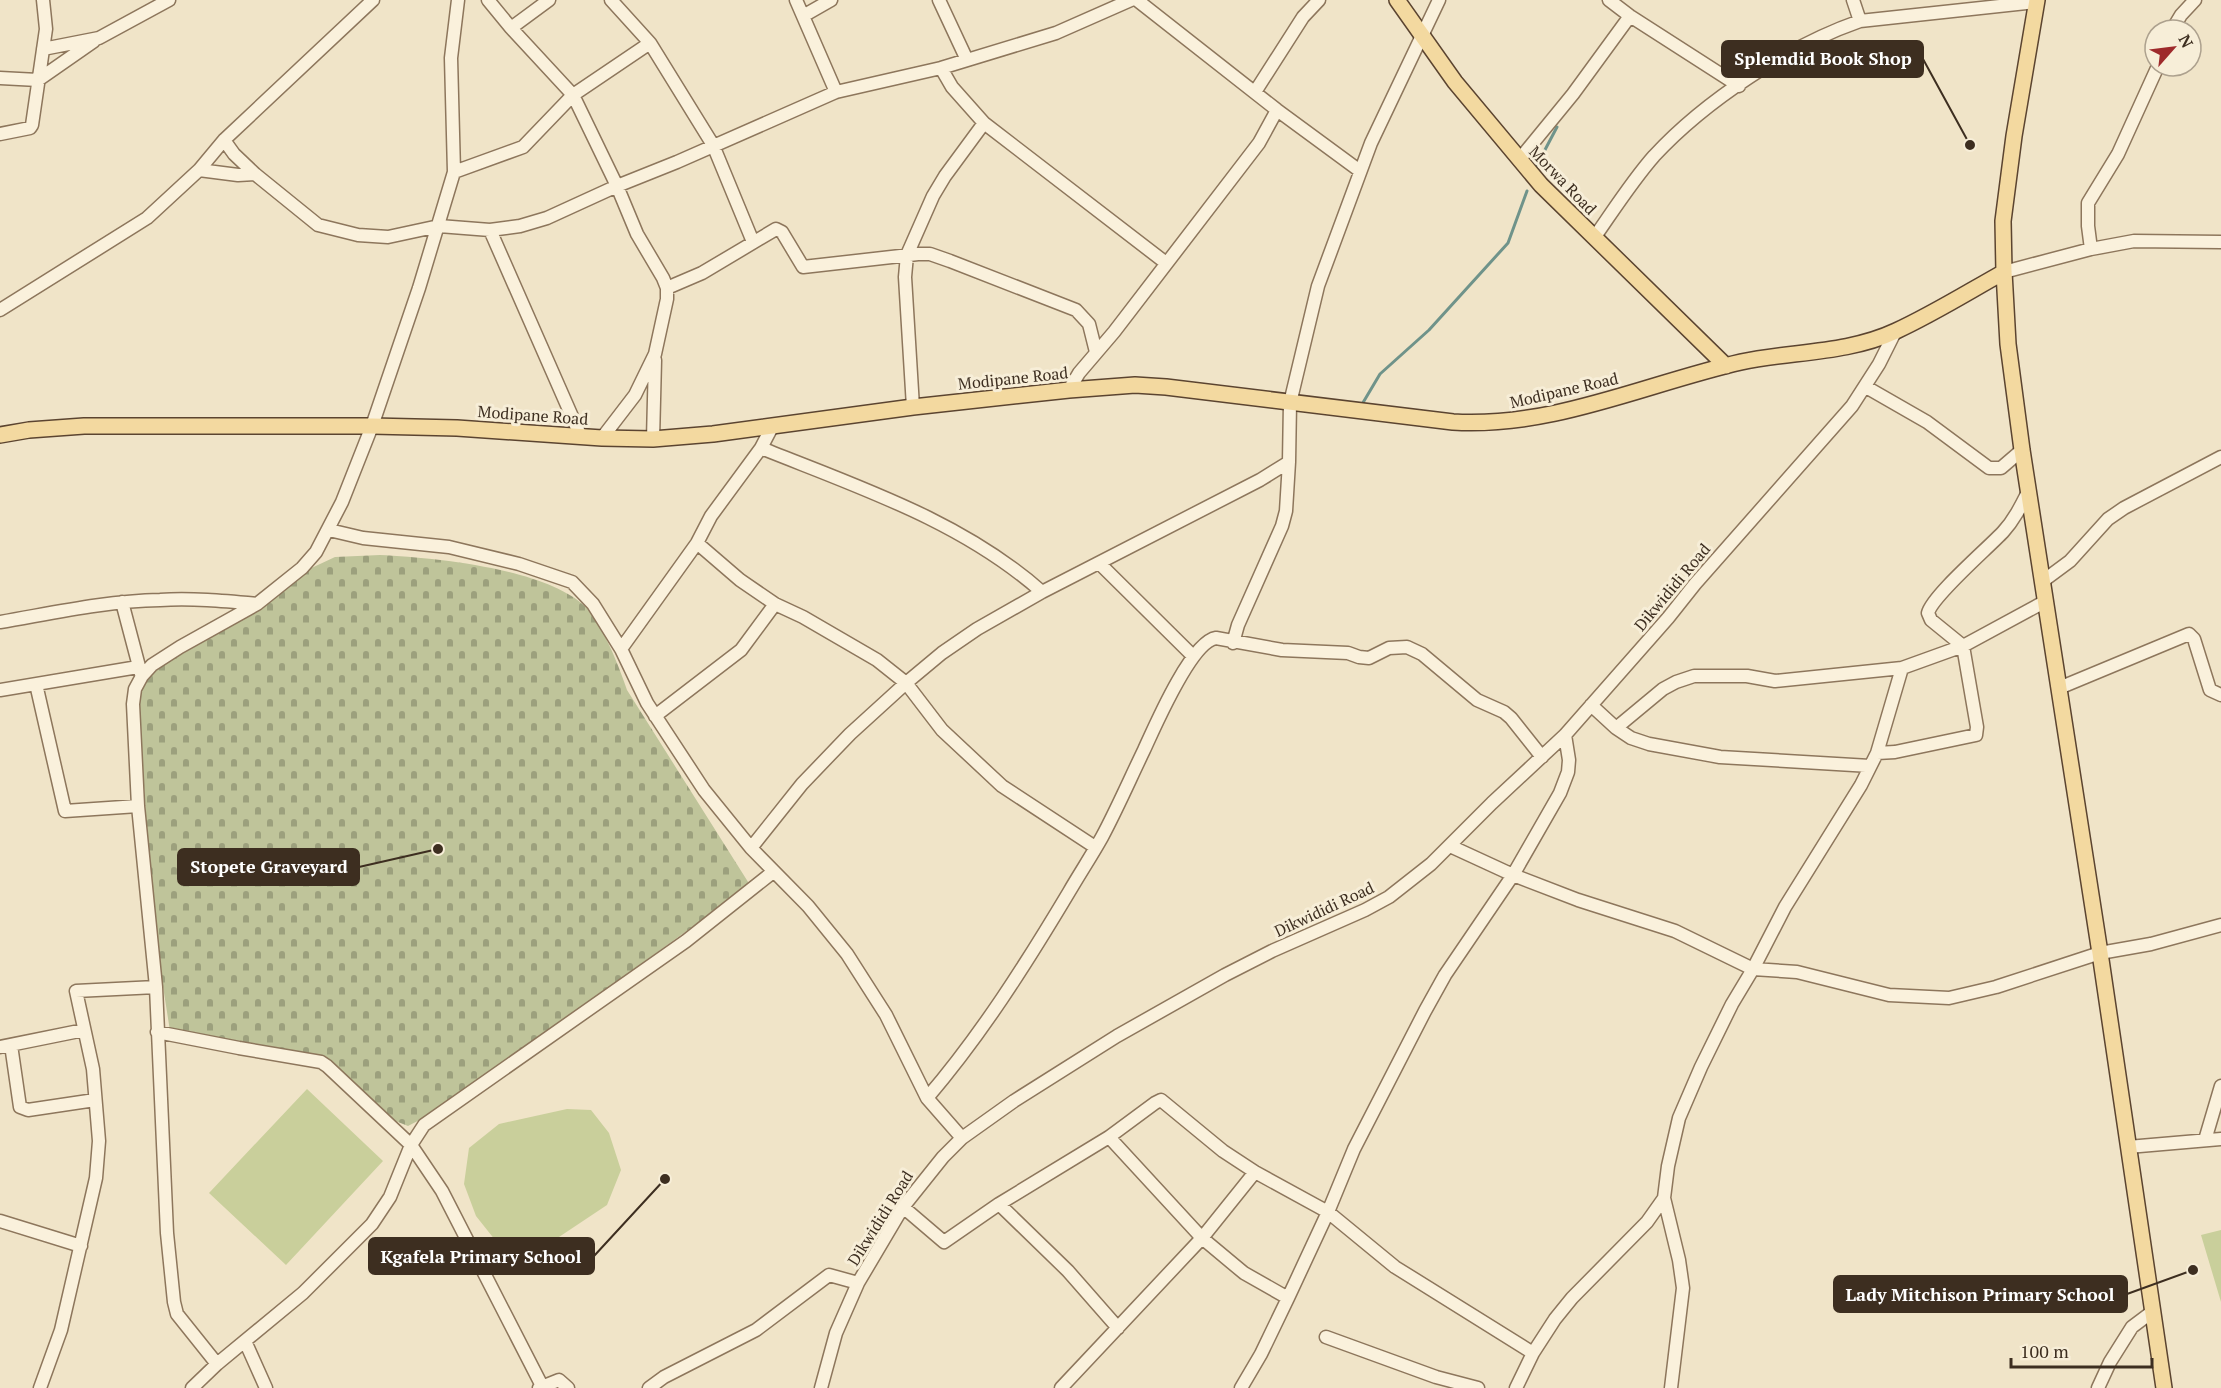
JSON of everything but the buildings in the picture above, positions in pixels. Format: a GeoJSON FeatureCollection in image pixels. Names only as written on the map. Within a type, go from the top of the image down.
{"type":"FeatureCollection","features":[{"type":"Feature","properties":{"kind":"main road","name":"Morwa Road"},"geometry":{"type":"LineString","coordinates":[[1397,0],[1455,82],[1519,160],[1594,238],[1726,366]]}},
{"type":"Feature","properties":{"kind":"main road"},"geometry":{"type":"LineString","coordinates":[[2037,1],[2007,182],[2003,221],[2008,344],[2028,492],[2100,952],[2164,1388]]}},
{"type":"Feature","properties":{"kind":"main road","name":"Modipane Road"},"geometry":{"type":"LineString","coordinates":[[0,435],[29,430],[84,426],[372,426],[457,428],[580,437],[653,439],[772,427],[914,407],[1069,390],[1153,386],[1453,422],[1513,421],[1594,405],[1760,358],[1842,348],[1895,332],[2004,272]]}},
{"type":"Feature","properties":{"kind":"street"},"geometry":{"type":"LineString","coordinates":[[0,134],[30,128],[46,30],[43,0]]}},
{"type":"Feature","properties":{"kind":"street"},"geometry":{"type":"LineString","coordinates":[[0,78],[38,80],[99,38],[169,0]]}},
{"type":"Feature","properties":{"kind":"street"},"geometry":{"type":"LineString","coordinates":[[0,310],[147,218],[199,170],[224,140],[373,0]]}},
{"type":"Feature","properties":{"kind":"street"},"geometry":{"type":"LineString","coordinates":[[0,690],[140,671],[256,604],[302,568],[316,552],[329,530],[372,426],[439,226],[454,172],[451,58],[458,0]]}},
{"type":"Feature","properties":{"kind":"street"},"geometry":{"type":"LineString","coordinates":[[488,0],[573,95],[617,186],[637,234],[667,288],[667,299],[655,354],[653,439]]}},
{"type":"Feature","properties":{"kind":"street"},"geometry":{"type":"LineString","coordinates":[[511,28],[549,0]]}},
{"type":"Feature","properties":{"kind":"street"},"geometry":{"type":"LineString","coordinates":[[611,0],[650,43],[714,145],[753,242]]}},
{"type":"Feature","properties":{"kind":"street"},"geometry":{"type":"LineString","coordinates":[[796,0],[836,92]]}},
{"type":"Feature","properties":{"kind":"street"},"geometry":{"type":"LineString","coordinates":[[803,15],[831,0]]}},
{"type":"Feature","properties":{"kind":"street"},"geometry":{"type":"LineString","coordinates":[[939,0],[967,60]]}},
{"type":"Feature","properties":{"kind":"street"},"geometry":{"type":"LineString","coordinates":[[224,140],[234,154],[255,174],[318,225],[357,235],[388,237],[439,226],[490,230],[520,226],[547,218],[836,92],[941,68],[1056,33],[1131,0]]}},
{"type":"Feature","properties":{"kind":"street"},"geometry":{"type":"LineString","coordinates":[[1137,0],[1277,110],[1360,171]]}},
{"type":"Feature","properties":{"kind":"street"},"geometry":{"type":"LineString","coordinates":[[1255,92],[1303,17],[1319,0]]}},
{"type":"Feature","properties":{"kind":"street"},"geometry":{"type":"LineString","coordinates":[[1233,643],[1238,625],[1282,526],[1286,511],[1290,403],[1318,286],[1371,143],[1439,0]]}},
{"type":"Feature","properties":{"kind":"street"},"geometry":{"type":"LineString","coordinates":[[1609,0],[1738,86]]}},
{"type":"Feature","properties":{"kind":"street"},"geometry":{"type":"LineString","coordinates":[[1853,0],[1860,21]]}},
{"type":"Feature","properties":{"kind":"street"},"geometry":{"type":"LineString","coordinates":[[2179,18],[2195,0]]}},
{"type":"Feature","properties":{"kind":"street"},"geometry":{"type":"LineString","coordinates":[[1594,238],[1652,159],[1676,133],[1738,86],[1796,49],[1839,28],[1860,21],[2037,1]]}},
{"type":"Feature","properties":{"kind":"street"},"geometry":{"type":"LineString","coordinates":[[1519,160],[1573,94],[1630,16]]}},
{"type":"Feature","properties":{"kind":"street"},"geometry":{"type":"LineString","coordinates":[[43,49],[99,38]]}},
{"type":"Feature","properties":{"kind":"street"},"geometry":{"type":"LineString","coordinates":[[454,172],[523,147],[573,95],[650,43]]}},
{"type":"Feature","properties":{"kind":"street"},"geometry":{"type":"LineString","coordinates":[[941,68],[952,87],[984,123],[1166,263]]}},
{"type":"Feature","properties":{"kind":"street"},"geometry":{"type":"LineString","coordinates":[[2091,249],[2088,203],[2118,154],[2153,78]]}},
{"type":"Feature","properties":{"kind":"street"},"geometry":{"type":"LineString","coordinates":[[1069,390],[1073,381],[1114,332],[1259,143],[1277,110]]}},
{"type":"Feature","properties":{"kind":"street"},"geometry":{"type":"LineString","coordinates":[[914,407],[905,277],[907,255],[933,196],[984,123]]}},
{"type":"Feature","properties":{"kind":"street"},"geometry":{"type":"LineString","coordinates":[[199,170],[238,175],[255,174]]}},
{"type":"Feature","properties":{"kind":"street"},"geometry":{"type":"LineString","coordinates":[[667,288],[702,273],[776,229],[782,232],[803,267],[930,254],[1076,310],[1089,324],[1096,352]]}},
{"type":"Feature","properties":{"kind":"street"},"geometry":{"type":"LineString","coordinates":[[490,230],[580,437]]}},
{"type":"Feature","properties":{"kind":"street"},"geometry":{"type":"LineString","coordinates":[[2004,272],[2091,249],[2134,241],[2221,242]]}},
{"type":"Feature","properties":{"kind":"street","name":"Dikwididi Road"},"geometry":{"type":"LineString","coordinates":[[821,1388],[836,1333],[858,1283],[903,1207],[928,1174],[962,1138],[1014,1101],[1108,1042],[1216,980],[1272,951],[1389,897],[1450,846],[1565,735],[1838,422],[1866,387],[1895,332]]}},
{"type":"Feature","properties":{"kind":"street"},"geometry":{"type":"LineString","coordinates":[[602,438],[635,395],[655,354]]}},
{"type":"Feature","properties":{"kind":"street"},"geometry":{"type":"LineString","coordinates":[[1866,387],[1927,422],[1989,468],[2001,468],[2022,450]]}},
{"type":"Feature","properties":{"kind":"street"},"geometry":{"type":"LineString","coordinates":[[621,650],[697,543],[711,516],[760,448],[772,427]]}},
{"type":"Feature","properties":{"kind":"street"},"geometry":{"type":"LineString","coordinates":[[760,448],[850,483],[969,538],[1011,566],[1042,592]]}},
{"type":"Feature","properties":{"kind":"street"},"geometry":{"type":"LineString","coordinates":[[2043,581],[2070,561],[2108,519],[2124,508],[2221,457]]}},
{"type":"Feature","properties":{"kind":"street"},"geometry":{"type":"LineString","coordinates":[[751,848],[802,784],[850,734],[942,653],[1042,592],[1260,480],[1289,462]]}},
{"type":"Feature","properties":{"kind":"street"},"geometry":{"type":"LineString","coordinates":[[1876,753],[1895,752],[1976,735],[1977,727],[1963,646],[1931,620],[1928,613],[1929,608],[2008,526],[2028,492]]}},
{"type":"Feature","properties":{"kind":"street"},"geometry":{"type":"LineString","coordinates":[[329,530],[363,538],[449,547],[519,564],[572,582],[593,604],[621,650],[655,716],[704,790],[751,848],[773,872],[789,885],[847,954],[886,1015],[927,1098],[962,1138]]}},
{"type":"Feature","properties":{"kind":"street"},"geometry":{"type":"LineString","coordinates":[[697,543],[740,580],[776,604],[877,660],[906,683],[942,730],[1002,786],[1095,847]]}},
{"type":"Feature","properties":{"kind":"street"},"geometry":{"type":"LineString","coordinates":[[1099,563],[1193,656]]}},
{"type":"Feature","properties":{"kind":"street"},"geometry":{"type":"LineString","coordinates":[[0,622],[122,602],[204,599],[256,604]]}},
{"type":"Feature","properties":{"kind":"street"},"geometry":{"type":"LineString","coordinates":[[122,602],[140,671],[133,704],[138,806],[156,987],[167,1233],[174,1302],[177,1314],[217,1364]]}},
{"type":"Feature","properties":{"kind":"street"},"geometry":{"type":"LineString","coordinates":[[1616,728],[1663,689],[1694,676],[1747,676],[1775,681],[1902,668],[1963,646],[2046,602]]}},
{"type":"Feature","properties":{"kind":"street"},"geometry":{"type":"LineString","coordinates":[[655,716],[741,650],[776,604]]}},
{"type":"Feature","properties":{"kind":"street"},"geometry":{"type":"LineString","coordinates":[[2059,688],[2189,634],[2194,639],[2210,690],[2221,695]]}},
{"type":"Feature","properties":{"kind":"street"},"geometry":{"type":"LineString","coordinates":[[927,1098],[982,1028],[1038,945],[1101,839],[1163,711],[1193,656],[1209,639],[1216,638],[1233,643],[1282,650],[1348,653],[1369,658],[1389,648],[1407,646],[1422,654],[1477,700],[1504,712],[1520,728],[1542,757]]}},
{"type":"Feature","properties":{"kind":"street"},"geometry":{"type":"LineString","coordinates":[[1671,1388],[1683,1288],[1679,1260],[1664,1198],[1668,1166],[1679,1118],[1732,1004],[1785,907],[1861,785],[1876,753],[1902,668]]}},
{"type":"Feature","properties":{"kind":"street"},"geometry":{"type":"LineString","coordinates":[[36,684],[65,811],[138,806]]}},
{"type":"Feature","properties":{"kind":"street"},"geometry":{"type":"LineString","coordinates":[[1591,705],[1616,728],[1631,738],[1649,744],[1720,757],[1870,766]]}},
{"type":"Feature","properties":{"kind":"street"},"geometry":{"type":"LineString","coordinates":[[1240,1388],[1261,1354],[1328,1212],[1354,1149],[1425,1011],[1445,975],[1513,875],[1560,793],[1568,772],[1569,760],[1565,735]]}},
{"type":"Feature","properties":{"kind":"street"},"geometry":{"type":"LineString","coordinates":[[1450,846],[1513,875],[1578,900],[1676,931],[1753,969],[1797,972],[1889,995],[1948,998],[1976,993],[2100,952],[2151,944],[2221,925]]}},
{"type":"Feature","properties":{"kind":"street"},"geometry":{"type":"LineString","coordinates":[[192,1388],[217,1364],[303,1293],[372,1224],[390,1197],[411,1145],[424,1125],[686,941],[773,872]]}},
{"type":"Feature","properties":{"kind":"street"},"geometry":{"type":"LineString","coordinates":[[40,1388],[61,1330],[96,1178],[99,1150],[93,1069],[76,991],[156,987]]}},
{"type":"Feature","properties":{"kind":"street"},"geometry":{"type":"LineString","coordinates":[[84,1030],[6,1046],[20,1107],[28,1110],[95,1100]]}},
{"type":"Feature","properties":{"kind":"street"},"geometry":{"type":"LineString","coordinates":[[157,1032],[324,1063],[411,1145],[442,1191],[540,1387],[559,1380],[568,1388]]}},
{"type":"Feature","properties":{"kind":"street"},"geometry":{"type":"LineString","coordinates":[[2205,1140],[2221,1086]]}},
{"type":"Feature","properties":{"kind":"street"},"geometry":{"type":"LineString","coordinates":[[903,1207],[944,1242],[999,1204],[1109,1137],[1155,1102],[1161,1100],[1223,1151],[1255,1172],[1328,1212],[1395,1267],[1533,1353]]}},
{"type":"Feature","properties":{"kind":"street"},"geometry":{"type":"LineString","coordinates":[[1109,1137],[1202,1238],[1244,1273],[1288,1298]]}},
{"type":"Feature","properties":{"kind":"street"},"geometry":{"type":"LineString","coordinates":[[2128,1147],[2221,1139]]}},
{"type":"Feature","properties":{"kind":"street"},"geometry":{"type":"LineString","coordinates":[[1061,1388],[1202,1238],[1255,1172]]}},
{"type":"Feature","properties":{"kind":"street"},"geometry":{"type":"LineString","coordinates":[[1516,1388],[1533,1353],[1572,1298],[1647,1222],[1664,1198]]}},
{"type":"Feature","properties":{"kind":"street"},"geometry":{"type":"LineString","coordinates":[[999,1204],[1068,1271],[1118,1328]]}},
{"type":"Feature","properties":{"kind":"street"},"geometry":{"type":"LineString","coordinates":[[0,1221],[81,1246]]}},
{"type":"Feature","properties":{"kind":"street"},"geometry":{"type":"LineString","coordinates":[[649,1388],[664,1377],[756,1330],[829,1275],[858,1283]]}},
{"type":"Feature","properties":{"kind":"street"},"geometry":{"type":"LineString","coordinates":[[2098,1388],[2110,1362],[2132,1327],[2152,1312]]}},
{"type":"Feature","properties":{"kind":"street"},"geometry":{"type":"LineString","coordinates":[[1326,1336],[1436,1377],[1478,1388]]}},
{"type":"Feature","properties":{"kind":"street"},"geometry":{"type":"LineString","coordinates":[[245,1341],[266,1388]]}},
{"type":"Feature","properties":{"kind":"green space"},"geometry":{"type":"Polygon","coordinates":[[[380,555],[430,559],[518,574],[569,594],[587,608],[608,643],[627,690],[750,885],[514,1056],[433,1113],[408,1126],[388,1118],[321,1058],[170,1031],[153,923],[138,695],[143,682],[164,664],[251,615],[305,571],[335,557],[380,555]]]}},
{"type":"Feature","properties":{"kind":"green space"},"geometry":{"type":"Polygon","coordinates":[[[307,1089],[383,1161],[286,1265],[209,1193],[307,1089]]]}},
{"type":"Feature","properties":{"kind":"green space"},"geometry":{"type":"Polygon","coordinates":[[[567,1109],[591,1110],[609,1133],[621,1170],[607,1205],[538,1251],[507,1255],[476,1216],[464,1184],[469,1148],[499,1124],[567,1109]]]}},
{"type":"Feature","properties":{"kind":"green space"},"geometry":{"type":"Polygon","coordinates":[[[2221,1230],[2221,1302],[2201,1235],[2221,1230]]]}},
{"type":"Feature","properties":{"kind":"waterway"},"geometry":{"type":"LineString","coordinates":[[1537,165],[1557,127]]}},
{"type":"Feature","properties":{"kind":"waterway"},"geometry":{"type":"LineString","coordinates":[[1361,406],[1380,374],[1429,330],[1508,243],[1527,191]]}},
{"type":"Feature","properties":{"kind":"place","name":"Splemdid Book Shop"},"geometry":{"type":"Point","coordinates":[1970,145]}},
{"type":"Feature","properties":{"kind":"place","name":"Stopete Graveyard"},"geometry":{"type":"Point","coordinates":[438,849]}},
{"type":"Feature","properties":{"kind":"place","name":"Kgafela Primary School"},"geometry":{"type":"Point","coordinates":[665,1179]}},
{"type":"Feature","properties":{"kind":"place","name":"Lady Mitchison Primary School"},"geometry":{"type":"Point","coordinates":[2193,1270]}}]}
